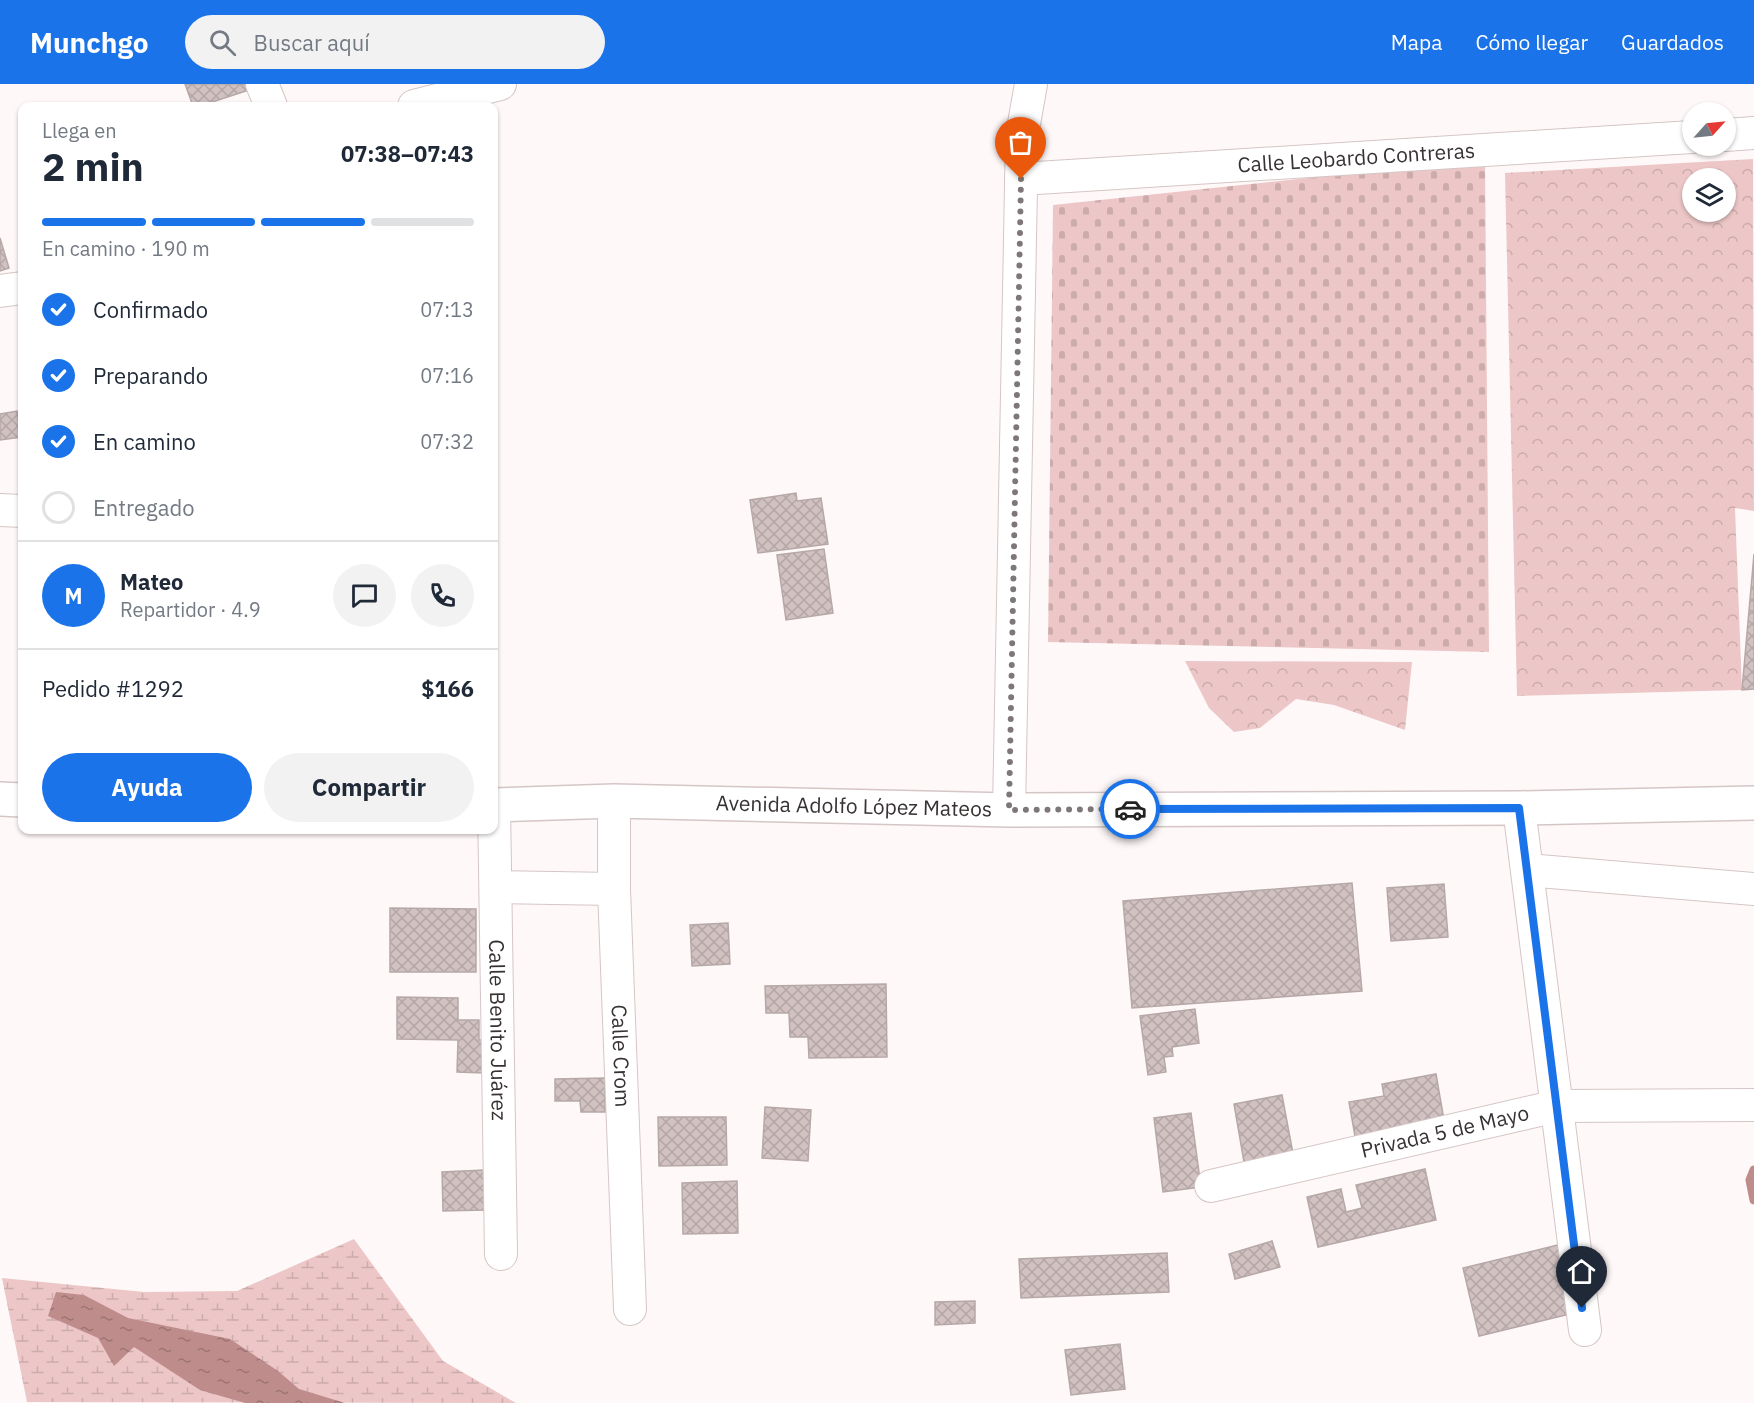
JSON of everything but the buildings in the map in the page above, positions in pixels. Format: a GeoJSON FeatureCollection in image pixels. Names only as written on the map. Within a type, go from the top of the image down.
{"type":"FeatureCollection","features":[{"type":"Feature","properties":{"kind":"main road"},"geometry":{"type":"LineString","coordinates":[[0,799],[18,800]]}},
{"type":"Feature","properties":{"kind":"main road","name":"Avenida Adolfo López Mateos"},"geometry":{"type":"LineString","coordinates":[[498,805],[614,801],[1009,810],[1519,808],[1754,802]]}},
{"type":"Feature","properties":{"kind":"street"},"geometry":{"type":"LineString","coordinates":[[262,84],[269,102]]}},
{"type":"Feature","properties":{"kind":"street"},"geometry":{"type":"LineString","coordinates":[[430,102],[500,84]]}},
{"type":"Feature","properties":{"kind":"street"},"geometry":{"type":"LineString","coordinates":[[1009,810],[1022,135],[1031,84]]}},
{"type":"Feature","properties":{"kind":"street"},"geometry":{"type":"LineString","coordinates":[[1736,134],[1754,133]]}},
{"type":"Feature","properties":{"kind":"street","name":"Calle Leobardo Contreras"},"geometry":{"type":"LineString","coordinates":[[1021,179],[1682,138]]}},
{"type":"Feature","properties":{"kind":"street"},"geometry":{"type":"LineString","coordinates":[[0,291],[18,289]]}},
{"type":"Feature","properties":{"kind":"street"},"geometry":{"type":"LineString","coordinates":[[0,510],[18,511]]}},
{"type":"Feature","properties":{"kind":"street","name":"Calle Crom"},"geometry":{"type":"LineString","coordinates":[[614,801],[614,890],[630,1309]]}},
{"type":"Feature","properties":{"kind":"street"},"geometry":{"type":"LineString","coordinates":[[1519,808],[1585,1330]]}},
{"type":"Feature","properties":{"kind":"street","name":"Calle Benito Juárez"},"geometry":{"type":"LineString","coordinates":[[494,834],[501,1254]]}},
{"type":"Feature","properties":{"kind":"street"},"geometry":{"type":"LineString","coordinates":[[1527,870],[1754,890]]}},
{"type":"Feature","properties":{"kind":"street"},"geometry":{"type":"LineString","coordinates":[[495,887],[614,890]]}},
{"type":"Feature","properties":{"kind":"street","name":"Privada 5 de Mayo"},"geometry":{"type":"LineString","coordinates":[[1211,1186],[1557,1106],[1754,1105]]}},
{"type":"Feature","properties":{"kind":"green space"},"geometry":{"type":"Polygon","coordinates":[[[1485,159],[1489,652],[1048,642],[1053,205],[1485,159]]]}},
{"type":"Feature","properties":{"kind":"green space"},"geometry":{"type":"Polygon","coordinates":[[[1753,159],[1754,511],[1735,508],[1742,690],[1517,696],[1505,173],[1753,159]]]}},
{"type":"Feature","properties":{"kind":"green space"},"geometry":{"type":"Polygon","coordinates":[[[1185,661],[1412,662],[1405,730],[1334,705],[1296,699],[1260,728],[1234,732],[1209,708],[1185,661]]]}},
{"type":"Feature","properties":{"kind":"green space"},"geometry":{"type":"Polygon","coordinates":[[[354,1239],[443,1361],[516,1403],[27,1402],[2,1278],[144,1292],[237,1291],[354,1239]]]}},
{"type":"Feature","properties":{"kind":"water"},"geometry":{"type":"Polygon","coordinates":[[[56,1292],[84,1295],[128,1318],[230,1339],[278,1371],[299,1389],[345,1403],[245,1403],[200,1390],[134,1347],[114,1366],[98,1338],[48,1316],[56,1292]]]}},
{"type":"Feature","properties":{"kind":"waterway"},"geometry":{"type":"LineString","coordinates":[[1754,1170],[1750,1180],[1754,1200]]}},
{"type":"Feature","properties":{"kind":"way so far"},"geometry":{"type":"LineString","coordinates":[[1021,179],[1009,810],[1130,809]]}},
{"type":"Feature","properties":{"kind":"route"},"geometry":{"type":"LineString","coordinates":[[1130,809],[1519,808],[1582,1308]]}}]}
